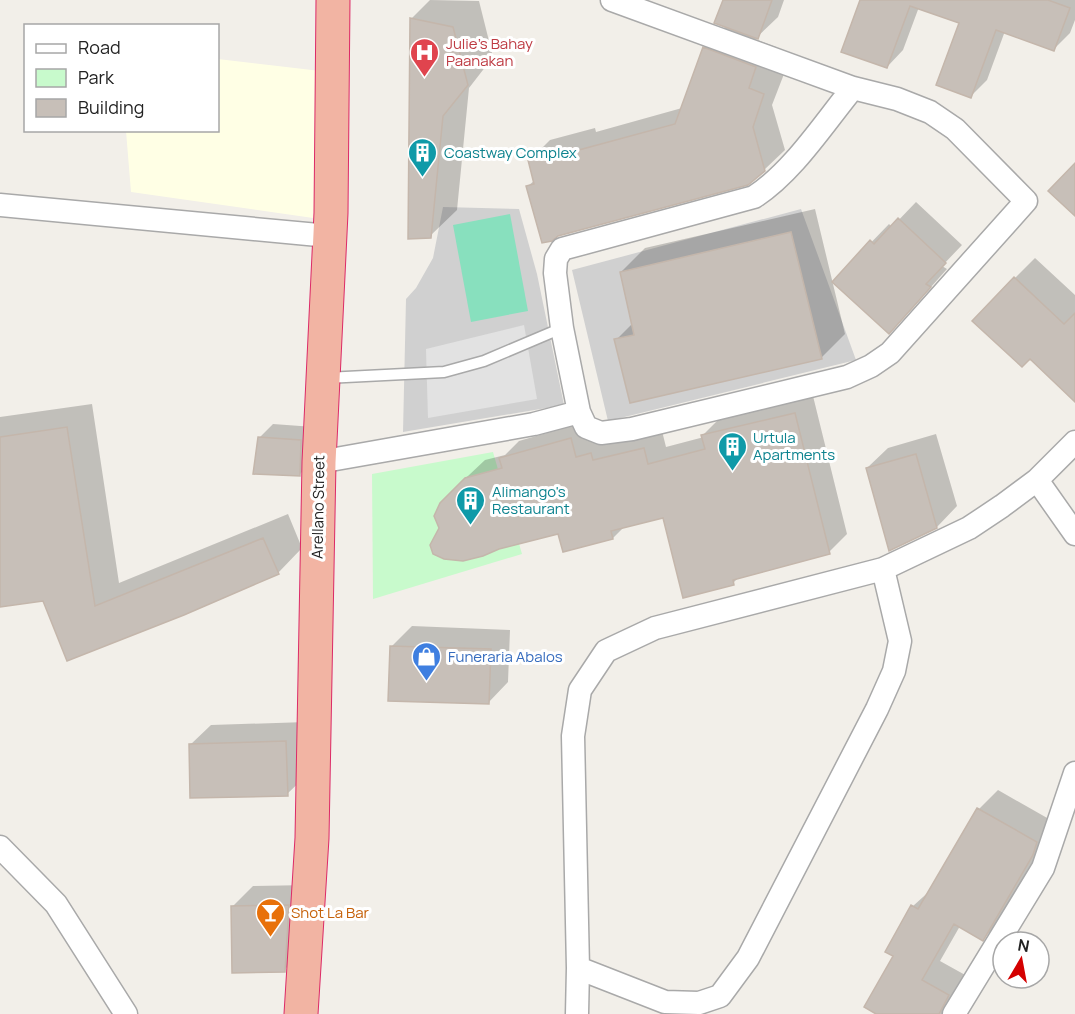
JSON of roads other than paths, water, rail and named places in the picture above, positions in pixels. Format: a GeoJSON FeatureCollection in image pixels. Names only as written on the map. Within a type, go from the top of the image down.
{"type":"FeatureCollection","features":[{"type":"Feature","properties":{"kind":"highway","name":"Arellano Street"},"geometry":{"type":"LineString","coordinates":[[301,1014],[312,838],[319,462],[329,236],[333,0]]}},
{"type":"Feature","properties":{"kind":"street"},"geometry":{"type":"LineString","coordinates":[[612,0],[853,88],[897,99],[930,112],[955,129],[1026,201],[890,353],[871,366],[847,377],[632,429],[602,433],[586,427],[579,412],[562,328],[555,273],[556,260],[562,249],[754,197],[770,187],[784,173],[853,88]]}},
{"type":"Feature","properties":{"kind":"street"},"geometry":{"type":"LineString","coordinates":[[0,205],[329,236]]}},
{"type":"Feature","properties":{"kind":"street"},"geometry":{"type":"LineString","coordinates":[[319,462],[534,424],[579,412]]}},
{"type":"Feature","properties":{"kind":"street"},"geometry":{"type":"LineString","coordinates":[[577,1014],[573,736],[580,690],[606,651],[655,628],[883,569],[969,528],[1002,507],[1037,480],[1075,442]]}},
{"type":"Feature","properties":{"kind":"street"},"geometry":{"type":"LineString","coordinates":[[1037,480],[1075,534]]}},
{"type":"Feature","properties":{"kind":"street"},"geometry":{"type":"LineString","coordinates":[[578,968],[665,1002],[699,1002],[720,996],[748,958],[877,709],[894,670],[900,641],[883,569]]}},
{"type":"Feature","properties":{"kind":"street"},"geometry":{"type":"LineString","coordinates":[[954,1014],[1043,868],[1075,773]]}},
{"type":"Feature","properties":{"kind":"street"},"geometry":{"type":"LineString","coordinates":[[0,847],[57,904],[126,1014]]}},
{"type":"Feature","properties":{"kind":"lane"},"geometry":{"type":"LineString","coordinates":[[323,378],[444,372],[484,361],[562,328]]}},
{"type":"Feature","properties":{"kind":"place","name":"Julie's Bahay Paanakan"},"geometry":{"type":"Point","coordinates":[425,78]}},
{"type":"Feature","properties":{"kind":"place","name":"Coastway Complex"},"geometry":{"type":"Point","coordinates":[423,178]}},
{"type":"Feature","properties":{"kind":"place","name":"Urtula Apartments"},"geometry":{"type":"Point","coordinates":[732,472]}},
{"type":"Feature","properties":{"kind":"place","name":"Alimango's Restaurant"},"geometry":{"type":"Point","coordinates":[471,526]}},
{"type":"Feature","properties":{"kind":"place","name":"Funeraria Abalos"},"geometry":{"type":"Point","coordinates":[427,682]}},
{"type":"Feature","properties":{"kind":"place","name":"Shot La Bar"},"geometry":{"type":"Point","coordinates":[270,938]}}]}
